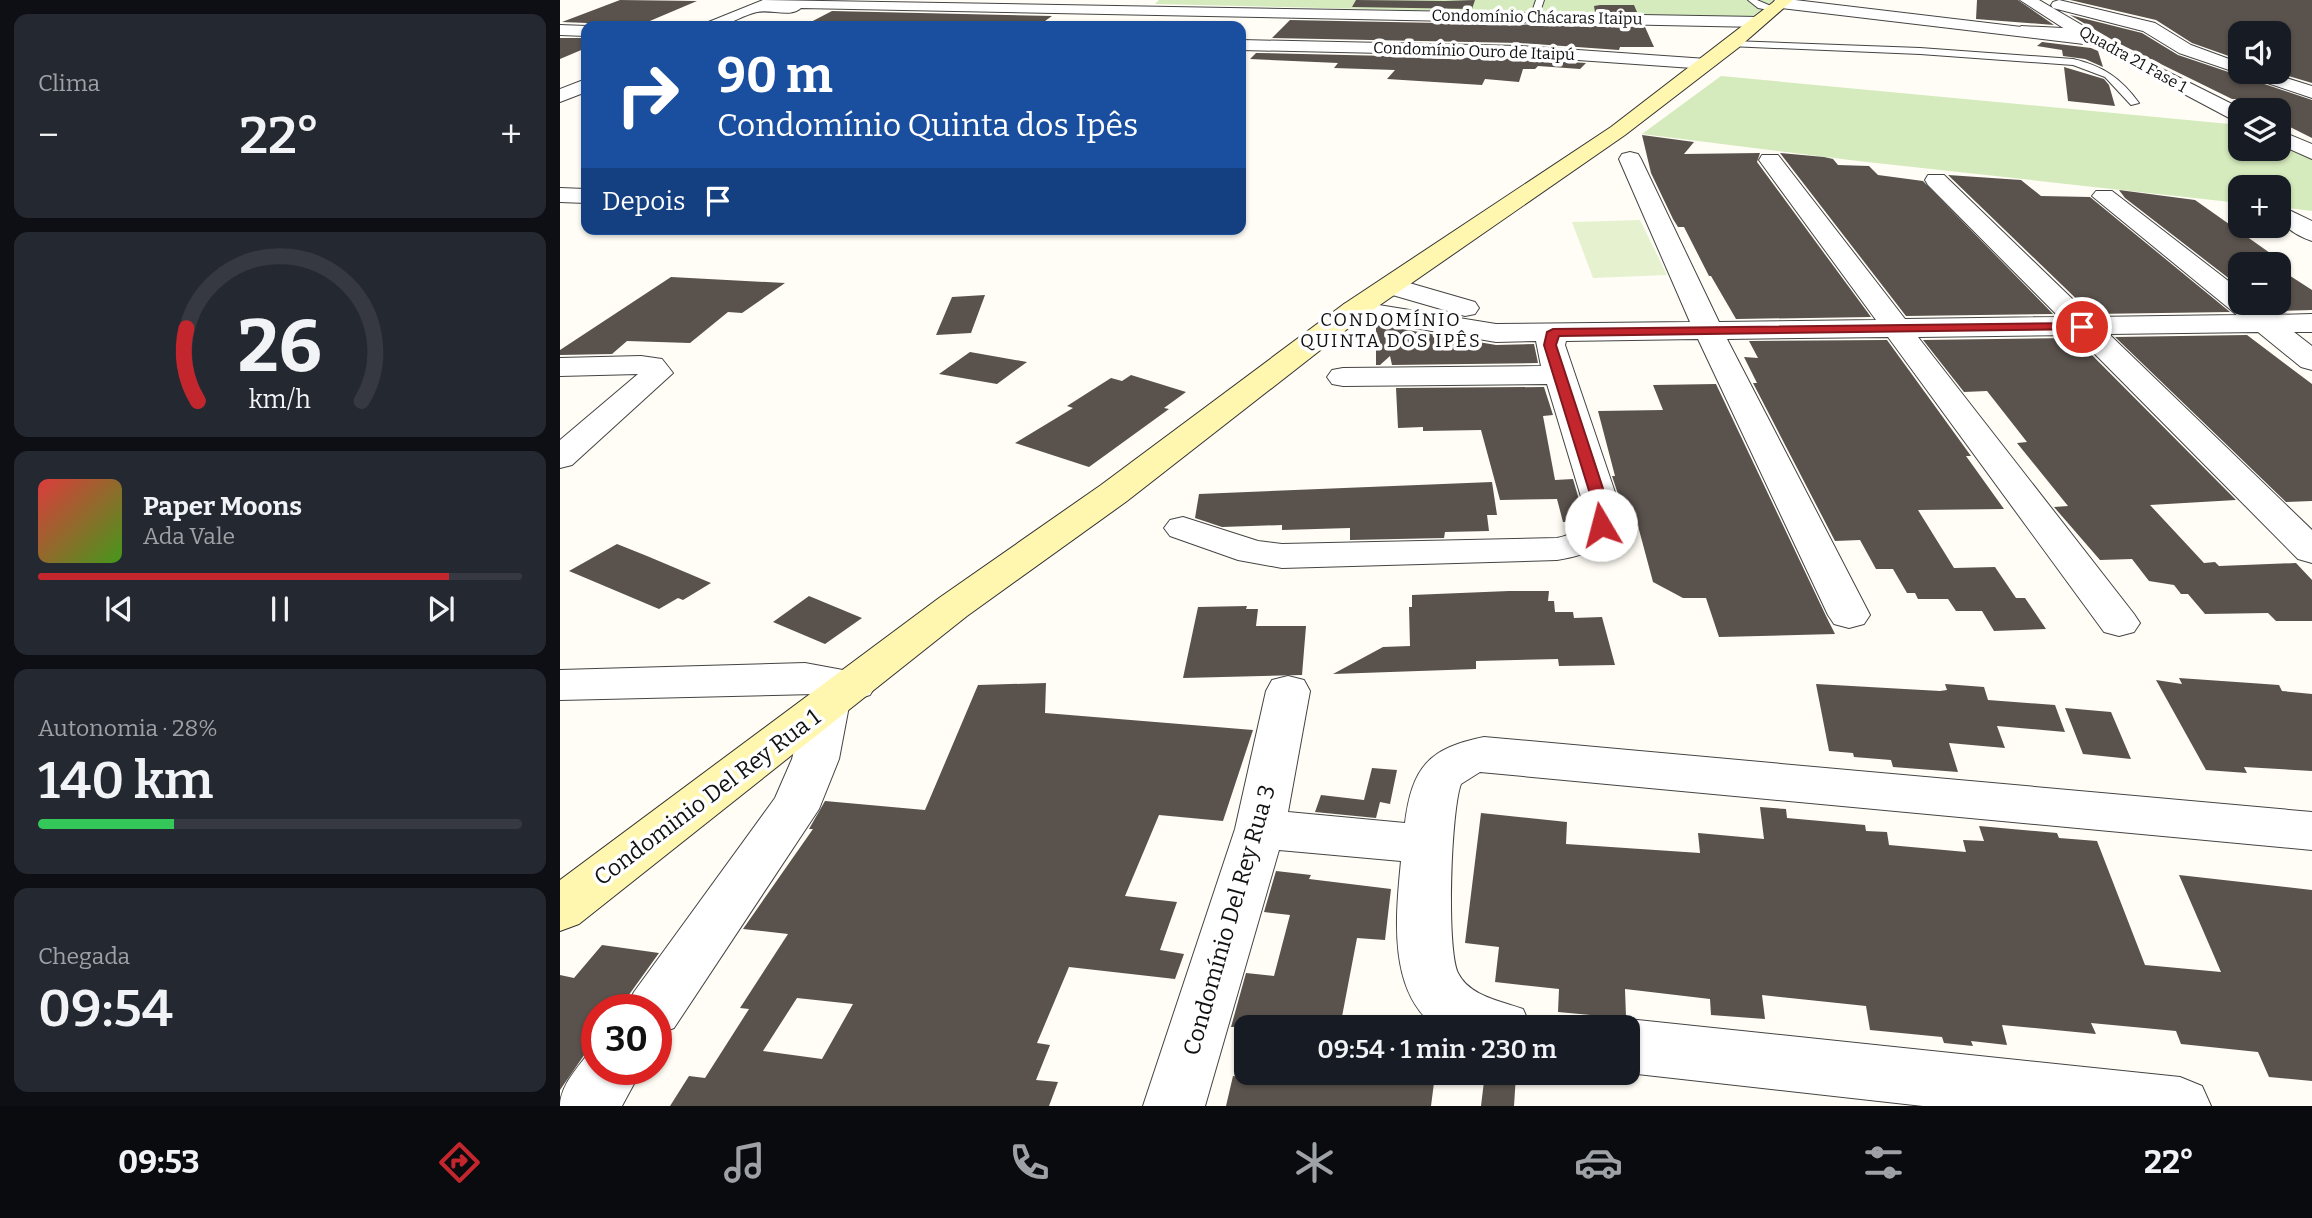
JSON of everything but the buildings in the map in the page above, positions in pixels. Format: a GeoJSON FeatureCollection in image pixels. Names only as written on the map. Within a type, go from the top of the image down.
{"type":"FeatureCollection","features":[{"type":"Feature","properties":{"kind":"street"},"geometry":{"type":"LineString","coordinates":[[2031,0],[2149,27],[2185,49],[2228,65]]}},
{"type":"Feature","properties":{"kind":"street","name":"Quadra 21 Fase 1"},"geometry":{"type":"LineString","coordinates":[[2031,0],[2104,45],[2228,110]]}},
{"type":"Feature","properties":{"kind":"street","name":"Condomínio Chácaras Itaipu"},"geometry":{"type":"LineString","coordinates":[[771,1],[1011,4],[1157,10],[1395,7],[1759,22]]}},
{"type":"Feature","properties":{"kind":"street","name":"Condominio Del Rey Rua 1"},"geometry":{"type":"LineString","coordinates":[[560,909],[953,607],[1114,493],[1354,310],[1582,156],[1707,64],[1780,4]]}},
{"type":"Feature","properties":{"kind":"street"},"geometry":{"type":"LineString","coordinates":[[1780,4],[2104,45]]}},
{"type":"Feature","properties":{"kind":"street"},"geometry":{"type":"LineString","coordinates":[[724,21],[756,7],[1139,15],[1157,10]]}},
{"type":"Feature","properties":{"kind":"street"},"geometry":{"type":"LineString","coordinates":[[560,30],[581,31]]}},
{"type":"Feature","properties":{"kind":"street"},"geometry":{"type":"LineString","coordinates":[[1993,32],[2055,47],[2104,45]]}},
{"type":"Feature","properties":{"kind":"street","name":"Condomínio Ouro de Itaipú"},"geometry":{"type":"LineString","coordinates":[[1246,45],[1496,50],[1707,64]]}},
{"type":"Feature","properties":{"kind":"street"},"geometry":{"type":"LineString","coordinates":[[2287,84],[2312,92]]}},
{"type":"Feature","properties":{"kind":"street"},"geometry":{"type":"LineString","coordinates":[[560,96],[581,87]]}},
{"type":"Feature","properties":{"kind":"street"},"geometry":{"type":"LineString","coordinates":[[2291,142],[2312,152]]}},
{"type":"Feature","properties":{"kind":"street"},"geometry":{"type":"LineString","coordinates":[[1630,159],[1709,332],[1849,615]]}},
{"type":"Feature","properties":{"kind":"street"},"geometry":{"type":"LineString","coordinates":[[1770,160],[2119,623]]}},
{"type":"Feature","properties":{"kind":"street"},"geometry":{"type":"LineString","coordinates":[[1936,180],[2312,551]]}},
{"type":"Feature","properties":{"kind":"street"},"geometry":{"type":"LineString","coordinates":[[560,195],[581,196]]}},
{"type":"Feature","properties":{"kind":"street"},"geometry":{"type":"LineString","coordinates":[[2104,196],[2312,361]]}},
{"type":"Feature","properties":{"kind":"street"},"geometry":{"type":"LineString","coordinates":[[2291,218],[2312,233]]}},
{"type":"Feature","properties":{"kind":"street"},"geometry":{"type":"LineString","coordinates":[[1183,528],[1252,551],[1282,556],[1557,549],[1583,543],[1601,525],[1603,510],[1550,345],[1543,332],[1392,286]]}},
{"type":"Feature","properties":{"kind":"street"},"geometry":{"type":"LineString","coordinates":[[1354,310],[1496,333],[2312,323]]}},
{"type":"Feature","properties":{"kind":"street"},"geometry":{"type":"LineString","coordinates":[[560,367],[640,365],[651,366],[658,373],[560,458]]}},
{"type":"Feature","properties":{"kind":"street"},"geometry":{"type":"LineString","coordinates":[[1343,377],[1559,375]]}},
{"type":"Feature","properties":{"kind":"street"},"geometry":{"type":"LineString","coordinates":[[560,685],[805,678],[840,695],[818,757],[794,809],[665,994]]}},
{"type":"Feature","properties":{"kind":"street","name":"Condomínio Del Rey Rua 3"},"geometry":{"type":"LineString","coordinates":[[1174,1106],[1260,829],[1288,691]]}},
{"type":"Feature","properties":{"kind":"street"},"geometry":{"type":"LineString","coordinates":[[1466,1015],[1451,1007],[1438,991],[1428,967],[1426,844],[1436,783],[1452,765],[1469,757],[1484,754],[2312,831]]}},
{"type":"Feature","properties":{"kind":"street"},"geometry":{"type":"LineString","coordinates":[[1260,829],[1426,844]]}},
{"type":"Feature","properties":{"kind":"street"},"geometry":{"type":"LineString","coordinates":[[1640,1047],[2180,1106]]}},
{"type":"Feature","properties":{"kind":"street"},"geometry":{"type":"LineString","coordinates":[[587,1106],[601,1085]]}},
{"type":"Feature","properties":{"kind":"lane"},"geometry":{"type":"LineString","coordinates":[[1752,0],[1761,6],[1780,4]]}},
{"type":"Feature","properties":{"kind":"lane"},"geometry":{"type":"LineString","coordinates":[[1732,44],[1920,51],[2073,62],[2094,67],[2116,78],[2134,103]]}},
{"type":"Feature","properties":{"kind":"green space"},"geometry":{"type":"Polygon","coordinates":[[[1159,0],[1774,0],[1750,18],[1155,4],[1159,0]]]}},
{"type":"Feature","properties":{"kind":"green space"},"geometry":{"type":"Polygon","coordinates":[[[1721,76],[2228,124],[2228,161],[2291,161],[2291,149],[2312,160],[2312,211],[2291,208],[2291,175],[2228,175],[2228,202],[1642,134],[1721,76]]]}},
{"type":"Feature","properties":{"kind":"green space"},"geometry":{"type":"Polygon","coordinates":[[[1640,220],[1667,275],[1593,278],[1572,222],[1640,220]]]}},
{"type":"Feature","properties":{"kind":"district","name":"CONDOMÍNIO QUINTA DOS IPÊS"},"geometry":{"type":"Point","coordinates":[1391,330]}},
{"type":"Feature","properties":{"kind":"route"},"geometry":{"type":"LineString","coordinates":[[1601,525],[1603,510],[1550,345],[1553,332],[2082,327]]}}]}
